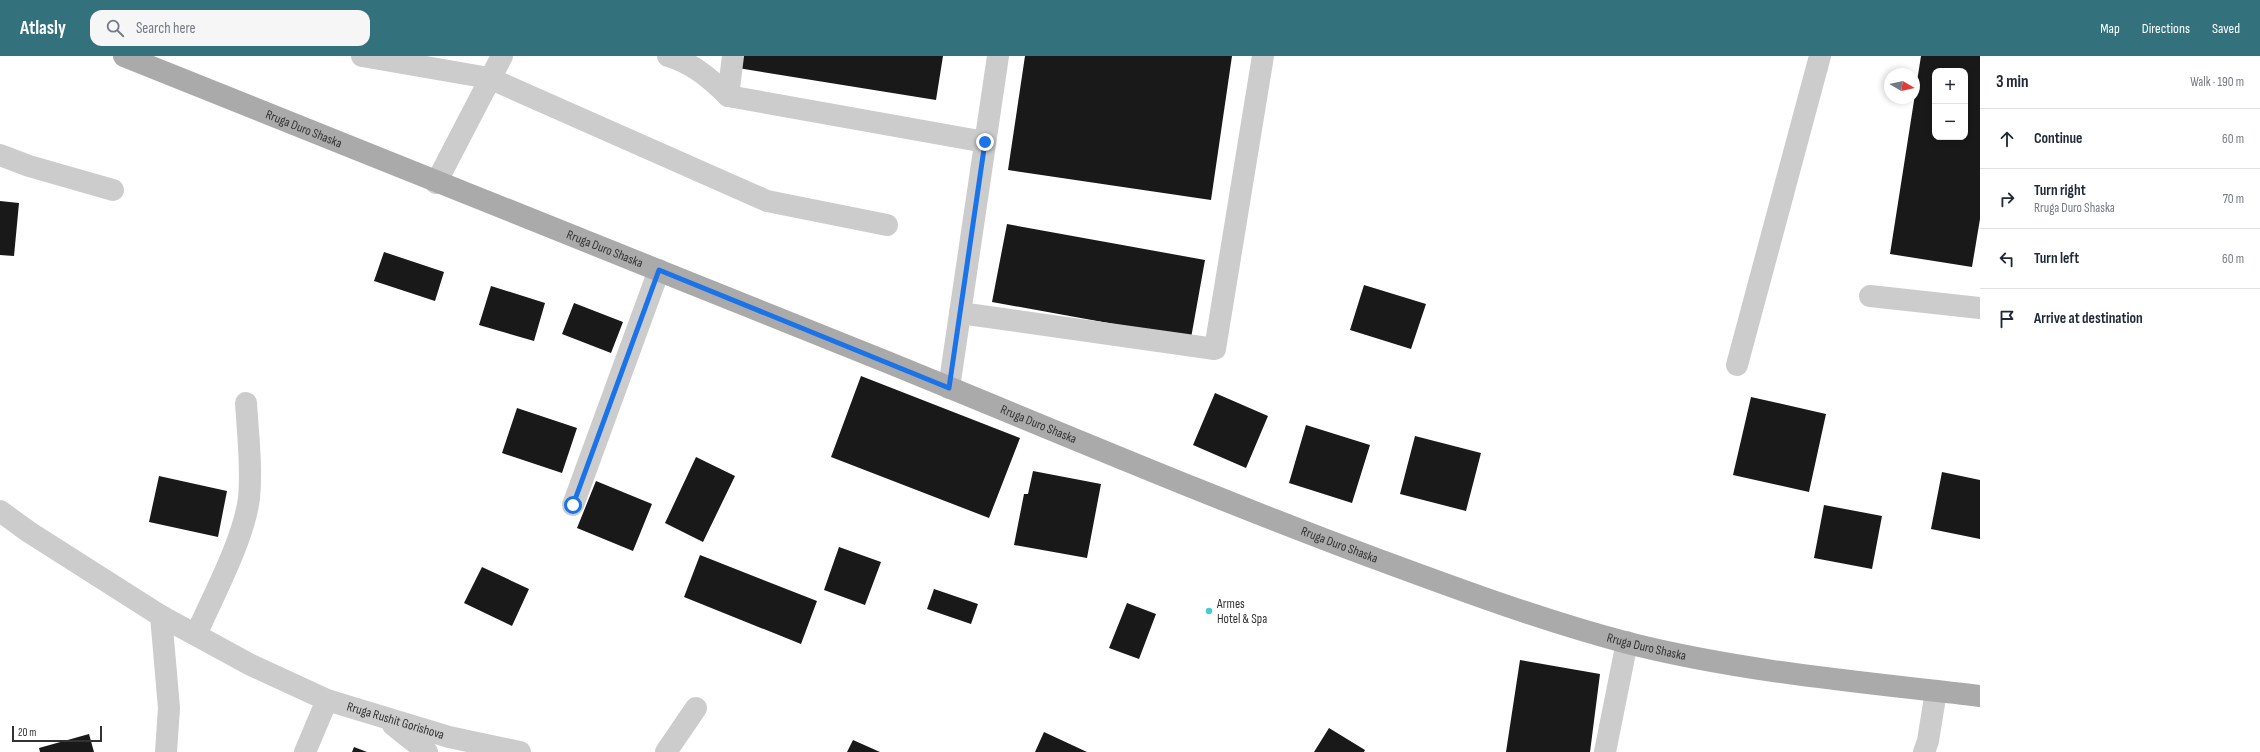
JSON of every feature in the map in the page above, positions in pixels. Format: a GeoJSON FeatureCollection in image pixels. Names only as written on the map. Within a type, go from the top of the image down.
{"type":"FeatureCollection","features":[{"type":"Feature","properties":{"kind":"main road","name":"Rruga Duro Shaska"},"geometry":{"type":"LineString","coordinates":[[137,58],[436,183],[659,270],[1262,517],[1479,597],[1562,624],[1627,642],[1694,658],[1760,669],[1980,696]]}},
{"type":"Feature","properties":{"kind":"street"},"geometry":{"type":"LineString","coordinates":[[362,56],[489,78],[767,201],[887,225]]}},
{"type":"Feature","properties":{"kind":"street"},"geometry":{"type":"LineString","coordinates":[[436,183],[489,78],[502,56]]}},
{"type":"Feature","properties":{"kind":"street"},"geometry":{"type":"LineString","coordinates":[[668,56],[682,60],[712,79],[728,96],[985,142]]}},
{"type":"Feature","properties":{"kind":"street"},"geometry":{"type":"LineString","coordinates":[[728,96],[733,56]]}},
{"type":"Feature","properties":{"kind":"street"},"geometry":{"type":"LineString","coordinates":[[949,388],[998,56]]}},
{"type":"Feature","properties":{"kind":"street"},"geometry":{"type":"LineString","coordinates":[[960,314],[1215,349],[1263,56]]}},
{"type":"Feature","properties":{"kind":"street"},"geometry":{"type":"LineString","coordinates":[[1737,365],[1820,56]]}},
{"type":"Feature","properties":{"kind":"street"},"geometry":{"type":"LineString","coordinates":[[0,155],[29,166],[113,190]]}},
{"type":"Feature","properties":{"kind":"street"},"geometry":{"type":"LineString","coordinates":[[573,505],[659,270]]}},
{"type":"Feature","properties":{"kind":"street"},"geometry":{"type":"LineString","coordinates":[[1870,296],[1980,308]]}},
{"type":"Feature","properties":{"kind":"street"},"geometry":{"type":"LineString","coordinates":[[196,635],[242,528],[249,499],[250,472],[246,403]]}},
{"type":"Feature","properties":{"kind":"street","name":"Rruga Rushit Gorishova"},"geometry":{"type":"LineString","coordinates":[[0,511],[29,532],[160,616],[251,665],[327,700],[449,737],[520,752]]}},
{"type":"Feature","properties":{"kind":"street"},"geometry":{"type":"LineString","coordinates":[[160,616],[169,708],[166,752]]}},
{"type":"Feature","properties":{"kind":"street"},"geometry":{"type":"LineString","coordinates":[[1605,752],[1607,703],[1627,642]]}},
{"type":"Feature","properties":{"kind":"street"},"geometry":{"type":"LineString","coordinates":[[1924,752],[1943,692]]}},
{"type":"Feature","properties":{"kind":"street"},"geometry":{"type":"LineString","coordinates":[[1939,752],[1943,692]]}},
{"type":"Feature","properties":{"kind":"street"},"geometry":{"type":"LineString","coordinates":[[305,752],[327,700]]}},
{"type":"Feature","properties":{"kind":"street"},"geometry":{"type":"LineString","coordinates":[[666,752],[696,708]]}},
{"type":"Feature","properties":{"kind":"street"},"geometry":{"type":"LineString","coordinates":[[386,719],[427,752]]}},
{"type":"Feature","properties":{"kind":"building"},"geometry":{"type":"Polygon","coordinates":[[[740,56],[943,56],[936,100],[738,68],[740,56]]]}},
{"type":"Feature","properties":{"kind":"building"},"geometry":{"type":"Polygon","coordinates":[[[1025,56],[1232,56],[1211,200],[1008,170],[1025,56]]]}},
{"type":"Feature","properties":{"kind":"building"},"geometry":{"type":"Polygon","coordinates":[[[1921,56],[1980,56],[1980,219],[1972,267],[1890,254],[1913,104],[1920,104],[1919,68],[1921,56]]]}},
{"type":"Feature","properties":{"kind":"building"},"geometry":{"type":"Polygon","coordinates":[[[0,201],[19,203],[14,256],[0,255],[0,201]]]}},
{"type":"Feature","properties":{"kind":"building"},"geometry":{"type":"Polygon","coordinates":[[[1007,224],[1205,260],[1191,338],[992,302],[1007,224]]]}},
{"type":"Feature","properties":{"kind":"building"},"geometry":{"type":"Polygon","coordinates":[[[384,252],[444,272],[435,301],[374,281],[384,252]]]}},
{"type":"Feature","properties":{"kind":"building"},"geometry":{"type":"Polygon","coordinates":[[[1364,285],[1426,304],[1411,349],[1350,330],[1364,285]]]}},
{"type":"Feature","properties":{"kind":"building"},"geometry":{"type":"Polygon","coordinates":[[[491,286],[545,303],[534,341],[479,325],[491,286]]]}},
{"type":"Feature","properties":{"kind":"building"},"geometry":{"type":"Polygon","coordinates":[[[574,303],[623,322],[611,353],[562,334],[574,303]]]}},
{"type":"Feature","properties":{"kind":"building"},"geometry":{"type":"Polygon","coordinates":[[[861,376],[1020,438],[989,518],[831,457],[861,376]]]}},
{"type":"Feature","properties":{"kind":"building"},"geometry":{"type":"Polygon","coordinates":[[[1215,393],[1268,416],[1246,468],[1193,445],[1215,393]]]}},
{"type":"Feature","properties":{"kind":"building"},"geometry":{"type":"Polygon","coordinates":[[[1751,397],[1826,414],[1809,492],[1733,475],[1751,397]]]}},
{"type":"Feature","properties":{"kind":"building"},"geometry":{"type":"Polygon","coordinates":[[[517,408],[577,428],[562,473],[502,453],[517,408]]]}},
{"type":"Feature","properties":{"kind":"building"},"geometry":{"type":"Polygon","coordinates":[[[1306,425],[1370,445],[1352,503],[1289,483],[1306,425]]]}},
{"type":"Feature","properties":{"kind":"building"},"geometry":{"type":"Polygon","coordinates":[[[1415,436],[1481,453],[1466,511],[1400,494],[1415,436]]]}},
{"type":"Feature","properties":{"kind":"building"},"geometry":{"type":"Polygon","coordinates":[[[696,457],[735,476],[703,542],[665,523],[696,457]]]}},
{"type":"Feature","properties":{"kind":"building"},"geometry":{"type":"Polygon","coordinates":[[[1033,471],[1101,484],[1087,558],[1014,545],[1024,494],[1028,494],[1033,471]]]}},
{"type":"Feature","properties":{"kind":"building"},"geometry":{"type":"Polygon","coordinates":[[[1942,472],[1980,480],[1980,539],[1931,529],[1942,472]]]}},
{"type":"Feature","properties":{"kind":"building"},"geometry":{"type":"Polygon","coordinates":[[[159,476],[227,491],[218,537],[149,522],[159,476]]]}},
{"type":"Feature","properties":{"kind":"building"},"geometry":{"type":"Polygon","coordinates":[[[596,481],[652,504],[633,551],[577,528],[596,481]]]}},
{"type":"Feature","properties":{"kind":"building"},"geometry":{"type":"Polygon","coordinates":[[[1824,505],[1882,516],[1872,569],[1814,558],[1824,505]]]}},
{"type":"Feature","properties":{"kind":"building"},"geometry":{"type":"Polygon","coordinates":[[[839,547],[881,562],[865,605],[824,590],[839,547]]]}},
{"type":"Feature","properties":{"kind":"building"},"geometry":{"type":"Polygon","coordinates":[[[700,555],[817,601],[801,644],[684,597],[700,555]]]}},
{"type":"Feature","properties":{"kind":"building"},"geometry":{"type":"Polygon","coordinates":[[[482,567],[529,589],[512,626],[464,603],[482,567]]]}},
{"type":"Feature","properties":{"kind":"building"},"geometry":{"type":"Polygon","coordinates":[[[934,589],[978,604],[971,624],[927,609],[934,589]]]}},
{"type":"Feature","properties":{"kind":"building"},"geometry":{"type":"Polygon","coordinates":[[[1127,603],[1156,614],[1139,659],[1109,648],[1127,603]]]}},
{"type":"Feature","properties":{"kind":"building"},"geometry":{"type":"Polygon","coordinates":[[[1520,660],[1600,674],[1590,752],[1506,752],[1520,660]]]}},
{"type":"Feature","properties":{"kind":"building"},"geometry":{"type":"Polygon","coordinates":[[[1329,728],[1365,750],[1364,752],[1314,752],[1329,728]]]}},
{"type":"Feature","properties":{"kind":"building"},"geometry":{"type":"Polygon","coordinates":[[[1044,732],[1087,752],[1035,752],[1044,732]]]}},
{"type":"Feature","properties":{"kind":"building"},"geometry":{"type":"Polygon","coordinates":[[[89,734],[94,752],[40,752],[39,748],[89,734]]]}},
{"type":"Feature","properties":{"kind":"building"},"geometry":{"type":"Polygon","coordinates":[[[853,740],[880,752],[847,752],[853,740]]]}},
{"type":"Feature","properties":{"kind":"building"},"geometry":{"type":"Polygon","coordinates":[[[354,747],[367,752],[352,752],[354,747]]]}},
{"type":"Feature","properties":{"kind":"place","name":"Armes Hotel & Spa"},"geometry":{"type":"Point","coordinates":[1209,611]}},
{"type":"Feature","properties":{"kind":"route"},"geometry":{"type":"LineString","coordinates":[[573,505],[659,270],[949,388],[985,142]]}}]}
